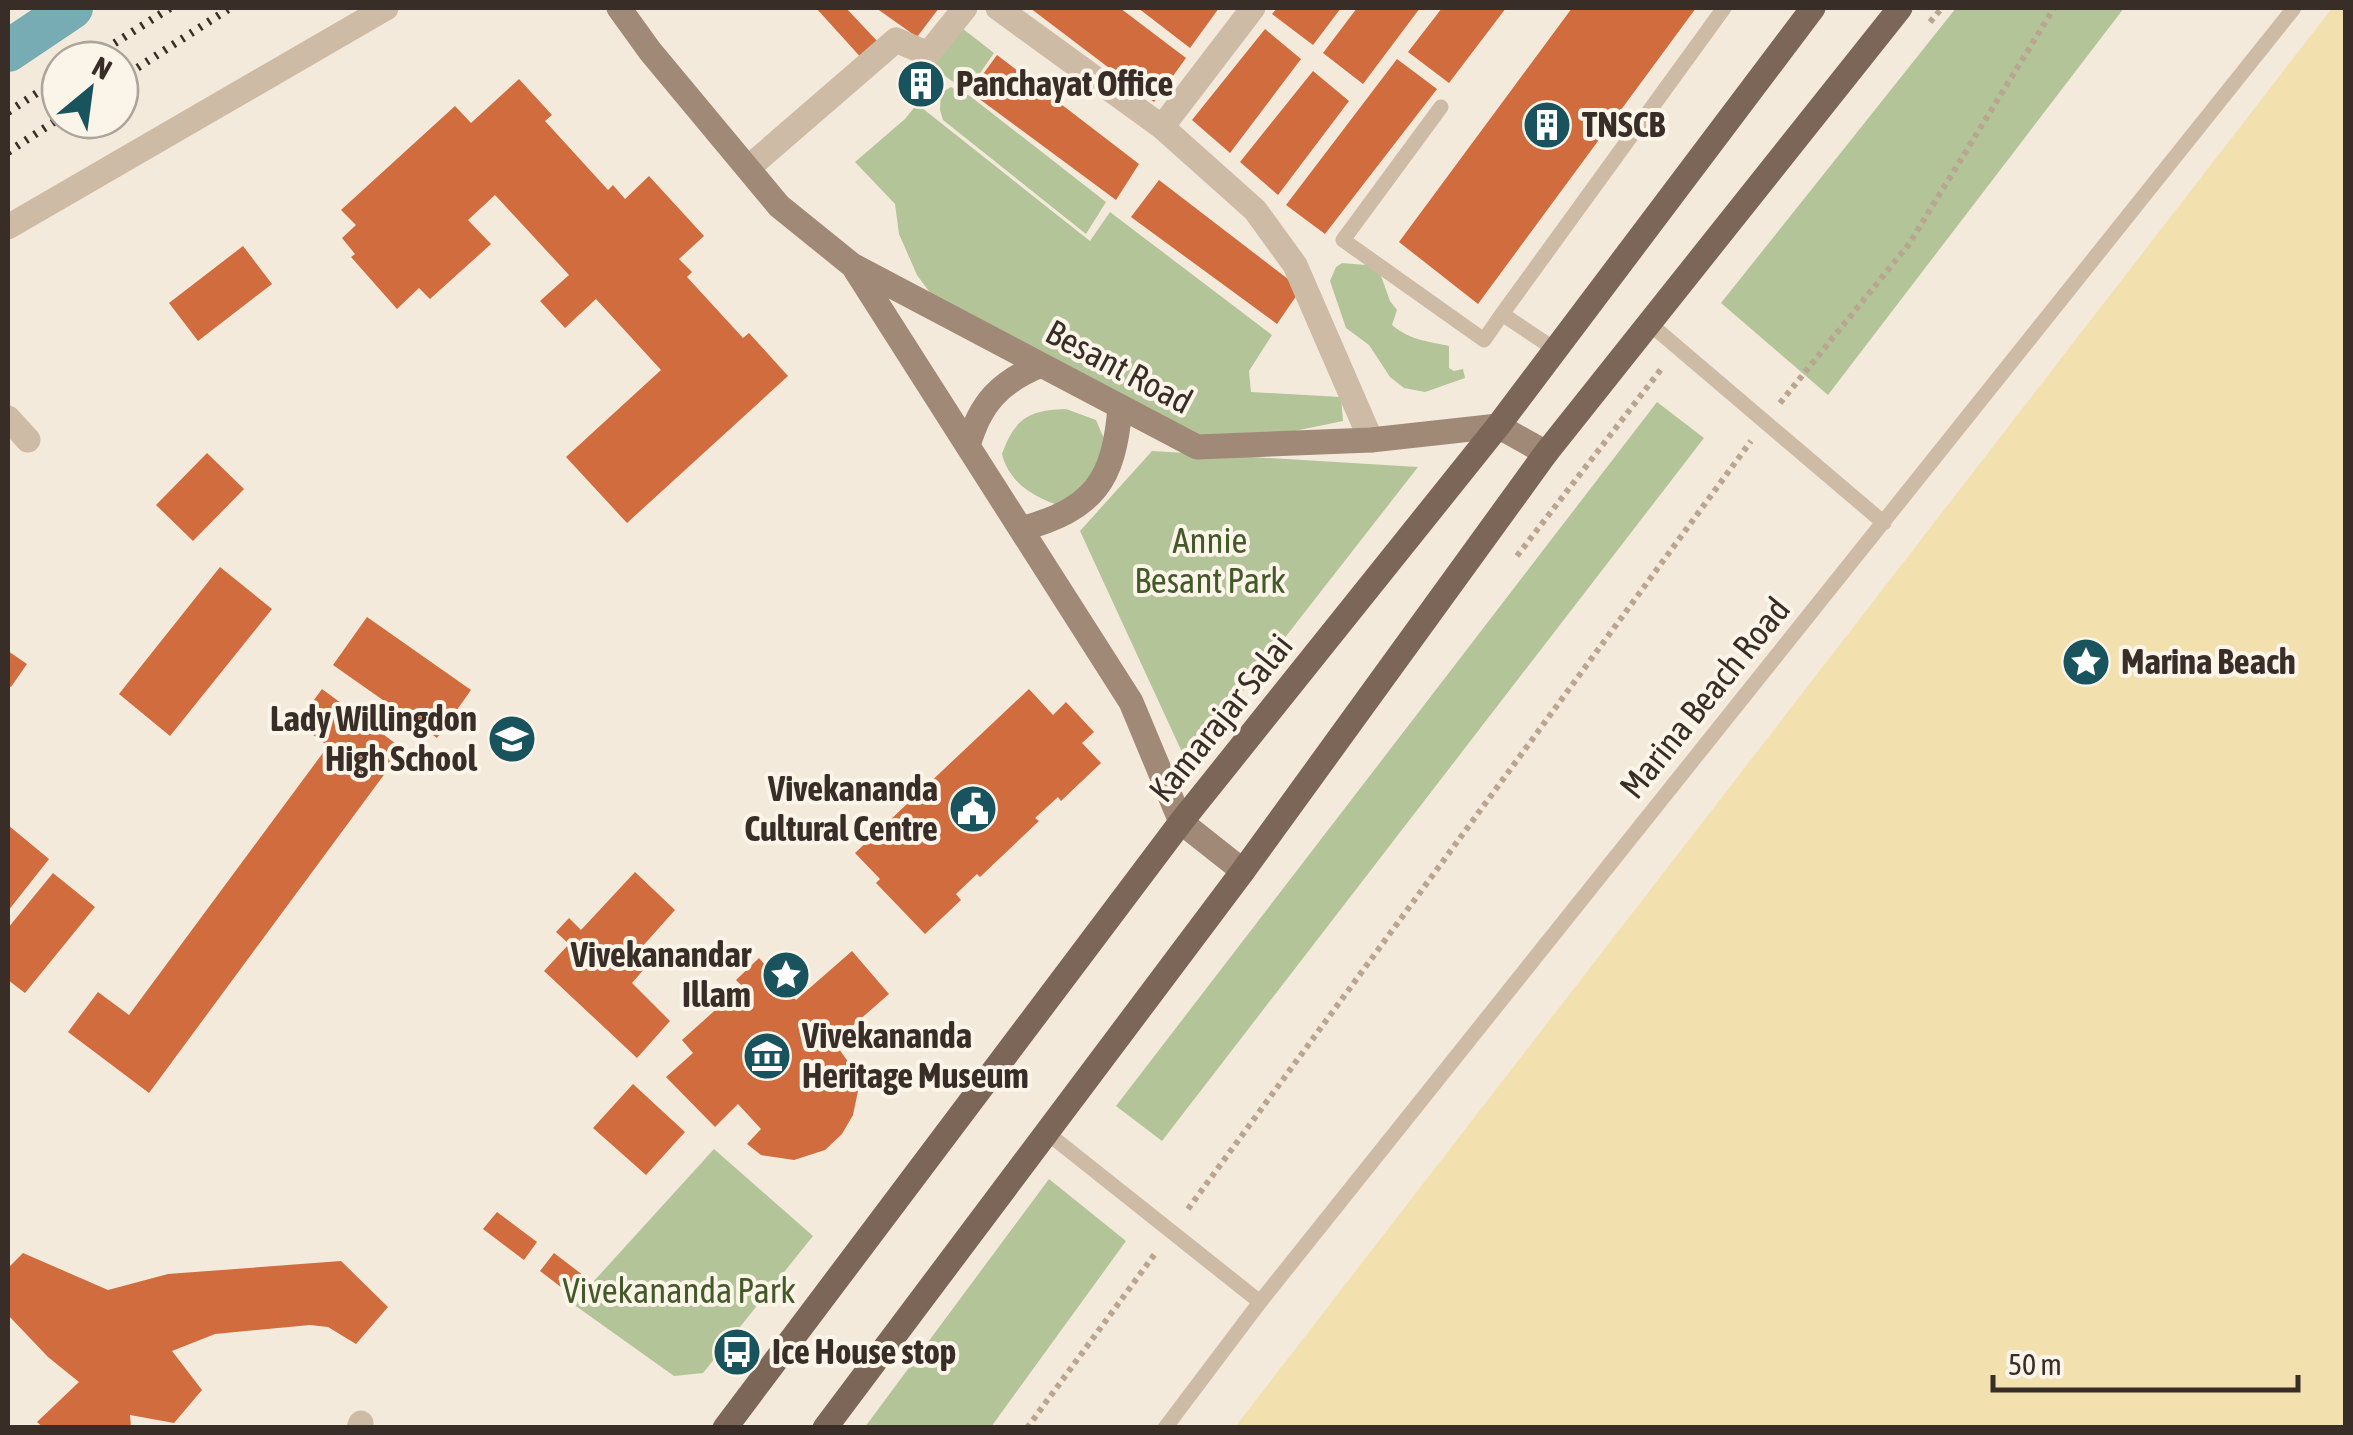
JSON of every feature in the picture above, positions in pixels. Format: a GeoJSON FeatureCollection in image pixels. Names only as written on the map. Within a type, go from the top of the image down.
{"type":"FeatureCollection","features":[{"type":"Feature","properties":{"kind":"main road","name":"Besant Road"},"geometry":{"type":"LineString","coordinates":[[618,8],[780,206],[852,265],[1197,447],[1371,440],[1498,426]]}},
{"type":"Feature","properties":{"kind":"main road","name":"Kamarajar Salai"},"geometry":{"type":"LineString","coordinates":[[725,1428],[1181,822],[1498,426],[1813,8]]}},
{"type":"Feature","properties":{"kind":"main road"},"geometry":{"type":"LineString","coordinates":[[824,1428],[1243,871],[1546,453],[1900,8]]}},
{"type":"Feature","properties":{"kind":"main road","name":"Besant Road"},"geometry":{"type":"LineString","coordinates":[[852,265],[1131,702],[1181,822],[1243,871]]}},
{"type":"Feature","properties":{"kind":"main road"},"geometry":{"type":"LineString","coordinates":[[968,446],[986,402],[1017,375],[1042,365]]}},
{"type":"Feature","properties":{"kind":"main road"},"geometry":{"type":"LineString","coordinates":[[1021,529],[1054,520],[1078,506],[1097,487],[1117,446],[1120,407]]}},
{"type":"Feature","properties":{"kind":"main road"},"geometry":{"type":"LineString","coordinates":[[1498,426],[1546,453]]}},
{"type":"Feature","properties":{"kind":"street"},"geometry":{"type":"LineString","coordinates":[[8,227],[386,8]]}},
{"type":"Feature","properties":{"kind":"street"},"geometry":{"type":"LineString","coordinates":[[748,168],[896,40],[928,54],[965,8]]}},
{"type":"Feature","properties":{"kind":"street"},"geometry":{"type":"LineString","coordinates":[[998,8],[1162,127],[1255,210],[1295,265],[1371,440]]}},
{"type":"Feature","properties":{"kind":"street"},"geometry":{"type":"LineString","coordinates":[[1162,127],[1253,8]]}},
{"type":"Feature","properties":{"kind":"street"},"geometry":{"type":"LineString","coordinates":[[8,418],[28,440]]}},
{"type":"Feature","properties":{"kind":"lane"},"geometry":{"type":"LineString","coordinates":[[1440,107],[1343,240],[1484,340],[1724,8]]}},
{"type":"Feature","properties":{"kind":"lane","name":"Marina Beach Road"},"geometry":{"type":"LineString","coordinates":[[1165,1428],[1260,1302],[2294,8]]}},
{"type":"Feature","properties":{"kind":"lane"},"geometry":{"type":"LineString","coordinates":[[1502,314],[1556,350]]}},
{"type":"Feature","properties":{"kind":"lane"},"geometry":{"type":"LineString","coordinates":[[1650,324],[1884,524]]}},
{"type":"Feature","properties":{"kind":"lane"},"geometry":{"type":"LineString","coordinates":[[1046,1132],[1260,1302]]}},
{"type":"Feature","properties":{"kind":"path"},"geometry":{"type":"LineString","coordinates":[[1027,1428],[1764,423],[1909,244],[2054,8]]}},
{"type":"Feature","properties":{"kind":"green space"},"geometry":{"type":"Polygon","coordinates":[[[1956,8],[2124,8],[1828,395],[1721,303],[1956,8]]]}},
{"type":"Feature","properties":{"kind":"green space"},"geometry":{"type":"Polygon","coordinates":[[[958,25],[994,53],[967,92],[930,65],[958,25]]]}},
{"type":"Feature","properties":{"kind":"green space"},"geometry":{"type":"Polygon","coordinates":[[[951,87],[970,96],[1106,202],[1086,234],[943,120],[941,93],[951,87]]]}},
{"type":"Feature","properties":{"kind":"green space"},"geometry":{"type":"Polygon","coordinates":[[[917,104],[1090,241],[1110,212],[1272,335],[1249,371],[1251,392],[1341,397],[1343,421],[1260,438],[1198,442],[931,294],[917,275],[899,234],[895,204],[855,162],[917,104]]]}},
{"type":"Feature","properties":{"kind":"green space"},"geometry":{"type":"Polygon","coordinates":[[[1342,263],[1366,265],[1380,273],[1397,310],[1392,325],[1412,337],[1449,346],[1449,368],[1463,369],[1465,378],[1425,392],[1404,388],[1390,377],[1369,345],[1346,328],[1330,281],[1342,263]]]}},
{"type":"Feature","properties":{"kind":"green space"},"geometry":{"type":"Polygon","coordinates":[[[1657,402],[1704,438],[1162,1141],[1116,1106],[1657,402]]]}},
{"type":"Feature","properties":{"kind":"green space"},"geometry":{"type":"Polygon","coordinates":[[[1066,409],[1096,420],[1114,462],[1072,509],[1050,502],[1020,484],[1002,454],[1012,432],[1025,418],[1042,411],[1066,409]]]}},
{"type":"Feature","properties":{"kind":"green space","name":"Annie Besant Park"},"geometry":{"type":"Polygon","coordinates":[[[1152,451],[1418,467],[1187,763],[1080,531],[1152,451]]]}},
{"type":"Feature","properties":{"kind":"green space","name":"Vivekananda Park"},"geometry":{"type":"Polygon","coordinates":[[[714,1149],[813,1236],[703,1373],[674,1376],[573,1304],[714,1149]]]}},
{"type":"Feature","properties":{"kind":"green space"},"geometry":{"type":"Polygon","coordinates":[[[1049,1179],[1126,1241],[991,1427],[865,1427],[1049,1179]]]}},
{"type":"Feature","properties":{"kind":"sand","name":"Marina Beach"},"geometry":{"type":"Polygon","coordinates":[[[2332,8],[2346,8],[2345,1427],[1235,1427],[2332,8]]]}},
{"type":"Feature","properties":{"kind":"building"},"geometry":{"type":"Polygon","coordinates":[[[816,8],[846,8],[879,43],[865,62],[816,8]]]}},
{"type":"Feature","properties":{"kind":"building"},"geometry":{"type":"Polygon","coordinates":[[[876,8],[939,8],[917,37],[876,8]]]}},
{"type":"Feature","properties":{"kind":"building"},"geometry":{"type":"Polygon","coordinates":[[[1030,8],[1120,8],[1186,58],[1154,102],[1030,8]]]}},
{"type":"Feature","properties":{"kind":"building"},"geometry":{"type":"Polygon","coordinates":[[[1138,8],[1219,8],[1190,48],[1138,8]]]}},
{"type":"Feature","properties":{"kind":"building"},"geometry":{"type":"Polygon","coordinates":[[[1277,8],[1341,8],[1313,45],[1272,14],[1277,8]]]}},
{"type":"Feature","properties":{"kind":"building"},"geometry":{"type":"Polygon","coordinates":[[[1357,8],[1420,8],[1363,84],[1323,53],[1357,8]]]}},
{"type":"Feature","properties":{"kind":"building"},"geometry":{"type":"Polygon","coordinates":[[[1442,8],[1506,8],[1449,83],[1408,52],[1442,8]]]}},
{"type":"Feature","properties":{"kind":"building","name":"TNSCB"},"geometry":{"type":"Polygon","coordinates":[[[1572,8],[1696,8],[1478,304],[1399,242],[1572,8]]]}},
{"type":"Feature","properties":{"kind":"building"},"geometry":{"type":"Polygon","coordinates":[[[1265,29],[1301,59],[1230,153],[1192,120],[1265,29]]]}},
{"type":"Feature","properties":{"kind":"building"},"geometry":{"type":"Polygon","coordinates":[[[997,55],[1139,164],[1116,200],[970,92],[997,55]]]}},
{"type":"Feature","properties":{"kind":"building"},"geometry":{"type":"Polygon","coordinates":[[[1397,59],[1437,89],[1325,234],[1286,205],[1397,59]]]}},
{"type":"Feature","properties":{"kind":"building","name":"Panchayat Office"},"geometry":{"type":"Polygon","coordinates":[[[915,63],[943,82],[927,106],[898,86],[915,63]]]}},
{"type":"Feature","properties":{"kind":"building"},"geometry":{"type":"Polygon","coordinates":[[[1313,71],[1349,101],[1278,195],[1240,162],[1313,71]]]}},
{"type":"Feature","properties":{"kind":"building"},"geometry":{"type":"Polygon","coordinates":[[[519,79],[552,115],[545,121],[608,190],[613,185],[625,199],[649,176],[704,236],[679,259],[692,272],[687,277],[743,338],[749,333],[788,376],[627,523],[566,457],[661,370],[596,299],[565,328],[540,301],[569,275],[495,195],[468,220],[491,244],[430,299],[419,288],[397,309],[351,257],[355,254],[342,238],[356,225],[341,210],[455,106],[471,123],[519,79]]]}},
{"type":"Feature","properties":{"kind":"building"},"geometry":{"type":"Polygon","coordinates":[[[1159,180],[1301,289],[1277,324],[1131,217],[1159,180]]]}},
{"type":"Feature","properties":{"kind":"building"},"geometry":{"type":"Polygon","coordinates":[[[243,246],[272,284],[198,341],[169,303],[243,246]]]}},
{"type":"Feature","properties":{"kind":"building"},"geometry":{"type":"Polygon","coordinates":[[[207,453],[244,489],[193,541],[156,505],[207,453]]]}},
{"type":"Feature","properties":{"kind":"building"},"geometry":{"type":"Polygon","coordinates":[[[220,567],[272,609],[170,736],[119,694],[220,567]]]}},
{"type":"Feature","properties":{"kind":"building"},"geometry":{"type":"Polygon","coordinates":[[[367,617],[471,690],[437,738],[333,665],[367,617]]]}},
{"type":"Feature","properties":{"kind":"building"},"geometry":{"type":"Polygon","coordinates":[[[8,651],[27,664],[11,687],[8,685],[8,651]]]}},
{"type":"Feature","properties":{"kind":"building"},"geometry":{"type":"Polygon","coordinates":[[[322,689],[403,749],[149,1093],[68,1032],[98,992],[129,1015],[328,746],[297,723],[322,689]]]}},
{"type":"Feature","properties":{"kind":"building","name":"Vivekananda Cultural Centre"},"geometry":{"type":"Polygon","coordinates":[[[1029,689],[1053,715],[1066,702],[1094,732],[1082,743],[1101,763],[1061,801],[1058,797],[1035,818],[1039,821],[980,877],[977,874],[956,894],[961,900],[925,934],[876,883],[880,879],[855,853],[1029,689]]]}},
{"type":"Feature","properties":{"kind":"building"},"geometry":{"type":"Polygon","coordinates":[[[8,825],[49,859],[8,911],[8,825]]]}},
{"type":"Feature","properties":{"kind":"building"},"geometry":{"type":"Polygon","coordinates":[[[635,872],[675,910],[641,948],[652,960],[632,983],[670,1021],[637,1058],[544,971],[569,944],[556,932],[569,918],[581,930],[635,872]]]}},
{"type":"Feature","properties":{"kind":"building"},"geometry":{"type":"Polygon","coordinates":[[[53,873],[95,907],[25,993],[8,980],[8,928],[53,873]]]}},
{"type":"Feature","properties":{"kind":"building","name":"Vivekananda Heritage Museum"},"geometry":{"type":"Polygon","coordinates":[[[852,951],[889,994],[834,1042],[854,1070],[858,1091],[853,1115],[842,1134],[825,1150],[794,1160],[761,1155],[747,1144],[761,1129],[738,1104],[715,1127],[666,1077],[693,1053],[682,1040],[742,986],[736,980],[759,958],[796,1000],[852,951]]]}},
{"type":"Feature","properties":{"kind":"building"},"geometry":{"type":"Polygon","coordinates":[[[633,1084],[685,1132],[646,1175],[593,1128],[633,1084]]]}},
{"type":"Feature","properties":{"kind":"building"},"geometry":{"type":"Polygon","coordinates":[[[497,1212],[537,1242],[524,1260],[483,1229],[497,1212]]]}},
{"type":"Feature","properties":{"kind":"building"},"geometry":{"type":"Polygon","coordinates":[[[23,1253],[108,1290],[168,1274],[341,1261],[388,1307],[356,1344],[328,1327],[310,1325],[215,1334],[172,1351],[202,1390],[174,1423],[130,1415],[131,1428],[44,1428],[37,1422],[79,1382],[48,1357],[8,1315],[8,1268],[23,1253]]]}},
{"type":"Feature","properties":{"kind":"building"},"geometry":{"type":"Polygon","coordinates":[[[554,1253],[588,1279],[574,1297],[540,1271],[554,1253]]]}},
{"type":"Feature","properties":{"kind":"waterway"},"geometry":{"type":"LineString","coordinates":[[8,51],[72,8]]}},
{"type":"Feature","properties":{"kind":"railway"},"geometry":{"type":"LineString","coordinates":[[120,40],[170,8]]}},
{"type":"Feature","properties":{"kind":"railway"},"geometry":{"type":"LineString","coordinates":[[140,66],[230,8]]}},
{"type":"Feature","properties":{"kind":"railway"},"geometry":{"type":"LineString","coordinates":[[8,112],[40,91]]}},
{"type":"Feature","properties":{"kind":"railway"},"geometry":{"type":"LineString","coordinates":[[8,152],[40,131]]}},
{"type":"Feature","properties":{"kind":"place","name":"Panchayat Office"},"geometry":{"type":"Point","coordinates":[921,84]}},
{"type":"Feature","properties":{"kind":"place","name":"TNSCB"},"geometry":{"type":"Point","coordinates":[1547,125]}},
{"type":"Feature","properties":{"kind":"place","name":"Marina Beach"},"geometry":{"type":"Point","coordinates":[2086,662]}},
{"type":"Feature","properties":{"kind":"place","name":"Lady Willingdon High School"},"geometry":{"type":"Point","coordinates":[512,739]}},
{"type":"Feature","properties":{"kind":"place","name":"Vivekananda Cultural Centre"},"geometry":{"type":"Point","coordinates":[973,809]}},
{"type":"Feature","properties":{"kind":"place","name":"Vivekanandar Illam"},"geometry":{"type":"Point","coordinates":[786,975]}},
{"type":"Feature","properties":{"kind":"place","name":"Vivekananda Heritage Museum"},"geometry":{"type":"Point","coordinates":[767,1056]}},
{"type":"Feature","properties":{"kind":"place","name":"Ice House stop"},"geometry":{"type":"Point","coordinates":[737,1352]}}]}
